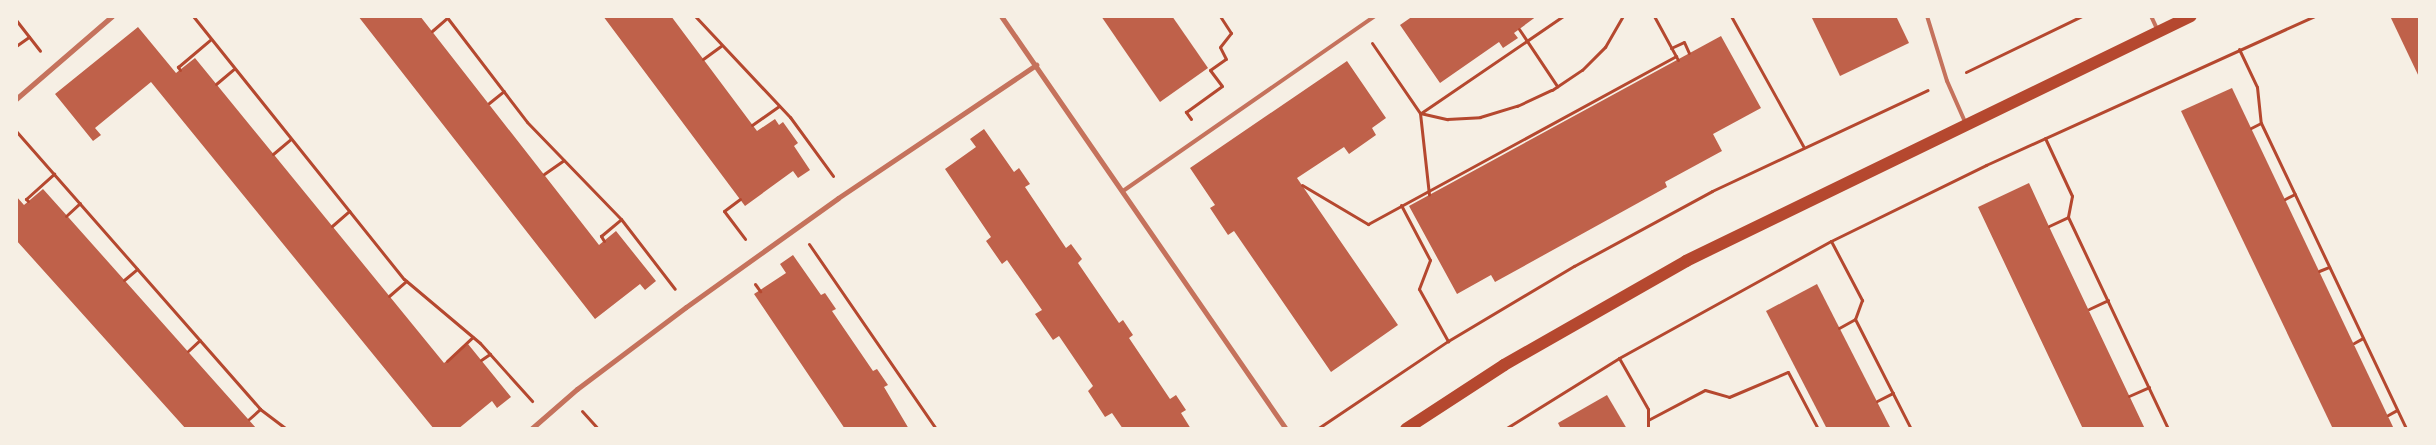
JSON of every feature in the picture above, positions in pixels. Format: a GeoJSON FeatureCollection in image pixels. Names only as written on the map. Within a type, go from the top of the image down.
{"type":"FeatureCollection","features":[{"type":"Feature","properties":{"kind":"main road"},"geometry":{"type":"LineString","coordinates":[[1406,429],[1504,365],[1686,261],[2191,16]]}},
{"type":"Feature","properties":{"kind":"street"},"geometry":{"type":"LineString","coordinates":[[16,99],[112,16]]}},
{"type":"Feature","properties":{"kind":"street"},"geometry":{"type":"LineString","coordinates":[[1002,16],[1286,429]]}},
{"type":"Feature","properties":{"kind":"street"},"geometry":{"type":"LineString","coordinates":[[531,429],[576,389],[686,306],[838,198],[1036,65]]}},
{"type":"Feature","properties":{"kind":"lane"},"geometry":{"type":"LineString","coordinates":[[1123,191],[1374,16]]}},
{"type":"Feature","properties":{"kind":"lane"},"geometry":{"type":"LineString","coordinates":[[1927,16],[1947,81],[1966,124]]}},
{"type":"Feature","properties":{"kind":"lane"},"geometry":{"type":"LineString","coordinates":[[2151,16],[2158,32]]}},
{"type":"Feature","properties":{"kind":"path"},"geometry":{"type":"LineString","coordinates":[[192,16],[406,281],[473,337],[546,416]]}},
{"type":"Feature","properties":{"kind":"path"},"geometry":{"type":"LineString","coordinates":[[695,16],[779,106],[834,177]]}},
{"type":"Feature","properties":{"kind":"path"},"geometry":{"type":"LineString","coordinates":[[1185,127],[1193,121],[1186,112],[1222,86],[1210,70],[1226,59],[1220,47],[1231,33],[1220,16]]}},
{"type":"Feature","properties":{"kind":"path"},"geometry":{"type":"LineString","coordinates":[[1420,113],[1563,16]]}},
{"type":"Feature","properties":{"kind":"path"},"geometry":{"type":"LineString","coordinates":[[1420,113],[1447,119],[1480,117],[1517,106],[1557,86],[1582,70],[1606,47],[1623,16]]}},
{"type":"Feature","properties":{"kind":"path"},"geometry":{"type":"LineString","coordinates":[[1302,185],[1368,224],[1677,58],[1654,16]]}},
{"type":"Feature","properties":{"kind":"path"},"geometry":{"type":"LineString","coordinates":[[1731,16],[1803,146]]}},
{"type":"Feature","properties":{"kind":"path"},"geometry":{"type":"LineString","coordinates":[[1317,429],[1338,413],[1448,341],[1574,266],[1803,146],[1947,81],[2082,16]]}},
{"type":"Feature","properties":{"kind":"path"},"geometry":{"type":"LineString","coordinates":[[1505,429],[1619,358],[1832,241],[2046,138],[2314,16]]}},
{"type":"Feature","properties":{"kind":"path"},"geometry":{"type":"LineString","coordinates":[[432,31],[446,17],[504,91],[564,160],[621,220],[686,306]]}},
{"type":"Feature","properties":{"kind":"path"},"geometry":{"type":"LineString","coordinates":[[16,20],[42,53]]}},
{"type":"Feature","properties":{"kind":"path"},"geometry":{"type":"LineString","coordinates":[[1360,26],[1420,113],[1428,193]]}},
{"type":"Feature","properties":{"kind":"path"},"geometry":{"type":"LineString","coordinates":[[1519,29],[1557,86]]}},
{"type":"Feature","properties":{"kind":"path"},"geometry":{"type":"LineString","coordinates":[[16,46],[29,37]]}},
{"type":"Feature","properties":{"kind":"path"},"geometry":{"type":"LineString","coordinates":[[180,70],[178,67],[210,40]]}},
{"type":"Feature","properties":{"kind":"path"},"geometry":{"type":"LineString","coordinates":[[1671,48],[1684,42],[1689,53]]}},
{"type":"Feature","properties":{"kind":"path"},"geometry":{"type":"LineString","coordinates":[[703,59],[721,46]]}},
{"type":"Feature","properties":{"kind":"path"},"geometry":{"type":"LineString","coordinates":[[2240,49],[2257,87],[2262,123],[2406,429]]}},
{"type":"Feature","properties":{"kind":"path"},"geometry":{"type":"LineString","coordinates":[[216,84],[234,69]]}},
{"type":"Feature","properties":{"kind":"path"},"geometry":{"type":"LineString","coordinates":[[489,103],[504,91]]}},
{"type":"Feature","properties":{"kind":"path"},"geometry":{"type":"LineString","coordinates":[[752,125],[779,106]]}},
{"type":"Feature","properties":{"kind":"path"},"geometry":{"type":"LineString","coordinates":[[2251,128],[2262,123]]}},
{"type":"Feature","properties":{"kind":"path"},"geometry":{"type":"LineString","coordinates":[[16,130],[260,409],[287,429]]}},
{"type":"Feature","properties":{"kind":"path"},"geometry":{"type":"LineString","coordinates":[[2046,138],[2072,196],[2068,217],[2168,429]]}},
{"type":"Feature","properties":{"kind":"path"},"geometry":{"type":"LineString","coordinates":[[273,154],[290,139]]}},
{"type":"Feature","properties":{"kind":"path"},"geometry":{"type":"LineString","coordinates":[[544,174],[564,160]]}},
{"type":"Feature","properties":{"kind":"path"},"geometry":{"type":"LineString","coordinates":[[28,201],[26,199],[54,174]]}},
{"type":"Feature","properties":{"kind":"path"},"geometry":{"type":"LineString","coordinates":[[2285,199],[2295,194]]}},
{"type":"Feature","properties":{"kind":"path"},"geometry":{"type":"LineString","coordinates":[[740,199],[724,211],[746,240]]}},
{"type":"Feature","properties":{"kind":"path"},"geometry":{"type":"LineString","coordinates":[[66,216],[80,203]]}},
{"type":"Feature","properties":{"kind":"path"},"geometry":{"type":"LineString","coordinates":[[1401,205],[1430,260],[1418,289],[1448,341]]}},
{"type":"Feature","properties":{"kind":"path"},"geometry":{"type":"LineString","coordinates":[[332,226],[349,212]]}},
{"type":"Feature","properties":{"kind":"path"},"geometry":{"type":"LineString","coordinates":[[2049,226],[2068,217]]}},
{"type":"Feature","properties":{"kind":"path"},"geometry":{"type":"LineString","coordinates":[[604,241],[601,236],[621,220]]}},
{"type":"Feature","properties":{"kind":"path"},"geometry":{"type":"LineString","coordinates":[[806,239],[936,429]]}},
{"type":"Feature","properties":{"kind":"path"},"geometry":{"type":"LineString","coordinates":[[1832,241],[1862,300],[1855,320],[1839,328]]}},
{"type":"Feature","properties":{"kind":"path"},"geometry":{"type":"LineString","coordinates":[[2319,272],[2329,267]]}},
{"type":"Feature","properties":{"kind":"path"},"geometry":{"type":"LineString","coordinates":[[124,280],[137,269]]}},
{"type":"Feature","properties":{"kind":"path"},"geometry":{"type":"LineString","coordinates":[[389,296],[406,281]]}},
{"type":"Feature","properties":{"kind":"path"},"geometry":{"type":"LineString","coordinates":[[2088,309],[2108,300]]}},
{"type":"Feature","properties":{"kind":"path"},"geometry":{"type":"LineString","coordinates":[[1855,320],[1911,429]]}},
{"type":"Feature","properties":{"kind":"path"},"geometry":{"type":"LineString","coordinates":[[447,361],[473,337]]}},
{"type":"Feature","properties":{"kind":"path"},"geometry":{"type":"LineString","coordinates":[[2354,343],[2363,338]]}},
{"type":"Feature","properties":{"kind":"path"},"geometry":{"type":"LineString","coordinates":[[188,351],[200,340]]}},
{"type":"Feature","properties":{"kind":"path"},"geometry":{"type":"LineString","coordinates":[[481,360],[490,354]]}},
{"type":"Feature","properties":{"kind":"path"},"geometry":{"type":"LineString","coordinates":[[1619,358],[1648,410],[1648,429]]}},
{"type":"Feature","properties":{"kind":"path"},"geometry":{"type":"LineString","coordinates":[[1648,420],[1705,390],[1729,397],[1788,372],[1818,429]]}},
{"type":"Feature","properties":{"kind":"path"},"geometry":{"type":"LineString","coordinates":[[2130,396],[2148,387]]}},
{"type":"Feature","properties":{"kind":"path"},"geometry":{"type":"LineString","coordinates":[[1877,401],[1893,393]]}},
{"type":"Feature","properties":{"kind":"path"},"geometry":{"type":"LineString","coordinates":[[577,405],[598,429]]}},
{"type":"Feature","properties":{"kind":"path"},"geometry":{"type":"LineString","coordinates":[[249,419],[260,409]]}},
{"type":"Feature","properties":{"kind":"path"},"geometry":{"type":"LineString","coordinates":[[2388,415],[2397,410]]}},
{"type":"Feature","properties":{"kind":"building"},"geometry":{"type":"Polygon","coordinates":[[[358,16],[420,16],[599,245],[616,231],[656,281],[645,290],[640,284],[595,319],[358,16]]]}},
{"type":"Feature","properties":{"kind":"building"},"geometry":{"type":"Polygon","coordinates":[[[603,16],[671,16],[757,131],[775,119],[779,125],[783,122],[798,143],[794,146],[810,170],[798,178],[793,171],[745,206],[603,16]]]}},
{"type":"Feature","properties":{"kind":"building"},"geometry":{"type":"Polygon","coordinates":[[[1101,16],[1172,16],[1208,68],[1160,102],[1101,16]]]}},
{"type":"Feature","properties":{"kind":"building"},"geometry":{"type":"Polygon","coordinates":[[[1413,16],[1537,16],[1514,33],[1518,38],[1503,48],[1499,42],[1440,83],[1400,25],[1413,16]]]}},
{"type":"Feature","properties":{"kind":"building"},"geometry":{"type":"Polygon","coordinates":[[[1811,16],[1896,16],[1909,43],[1840,76],[1811,16]]]}},
{"type":"Feature","properties":{"kind":"building"},"geometry":{"type":"Polygon","coordinates":[[[2390,16],[2420,16],[2420,79],[2390,16]]]}},
{"type":"Feature","properties":{"kind":"building"},"geometry":{"type":"Polygon","coordinates":[[[138,27],[176,73],[195,58],[444,363],[468,344],[511,397],[497,408],[492,401],[458,429],[434,429],[151,82],[95,128],[101,135],[93,141],[55,94],[138,27]]]}},
{"type":"Feature","properties":{"kind":"building"},"geometry":{"type":"Polygon","coordinates":[[[1721,36],[1761,108],[1713,134],[1722,151],[1665,182],[1667,187],[1495,282],[1491,275],[1457,294],[1409,206],[1721,36]]]}},
{"type":"Feature","properties":{"kind":"building"},"geometry":{"type":"Polygon","coordinates":[[[1347,61],[1386,118],[1372,128],[1376,135],[1349,154],[1344,147],[1297,178],[1398,325],[1331,372],[1234,231],[1228,235],[1210,208],[1215,205],[1190,168],[1347,61]]]}},
{"type":"Feature","properties":{"kind":"building"},"geometry":{"type":"Polygon","coordinates":[[[2232,88],[2394,429],[2333,429],[2181,111],[2232,88]]]}},
{"type":"Feature","properties":{"kind":"building"},"geometry":{"type":"Polygon","coordinates":[[[984,129],[1014,172],[1019,168],[1030,184],[1025,187],[1066,248],[1071,244],[1082,259],[1078,263],[1119,323],[1123,320],[1133,335],[1129,338],[1170,399],[1176,395],[1186,410],[1181,413],[1191,429],[1123,429],[1112,413],[1105,417],[1088,391],[1093,386],[1059,336],[1053,340],[1035,314],[1042,310],[1007,260],[1002,264],[986,241],[991,237],[945,169],[976,147],[970,139],[984,129]]]}},
{"type":"Feature","properties":{"kind":"building"},"geometry":{"type":"Polygon","coordinates":[[[2029,183],[2145,429],[2083,429],[1978,207],[2029,183]]]}},
{"type":"Feature","properties":{"kind":"building"},"geometry":{"type":"Polygon","coordinates":[[[43,189],[257,429],[186,429],[16,240],[16,196],[24,205],[43,189]]]}},
{"type":"Feature","properties":{"kind":"building"},"geometry":{"type":"Polygon","coordinates":[[[793,255],[821,295],[825,293],[836,309],[832,311],[873,371],[877,369],[888,385],[884,387],[909,429],[845,429],[754,294],[786,273],[780,264],[793,255]]]}},
{"type":"Feature","properties":{"kind":"building"},"geometry":{"type":"Polygon","coordinates":[[[1817,284],[1891,429],[1827,429],[1766,311],[1817,284]]]}},
{"type":"Feature","properties":{"kind":"building"},"geometry":{"type":"Polygon","coordinates":[[[1607,395],[1627,429],[1561,429],[1558,423],[1607,395]]]}}]}
